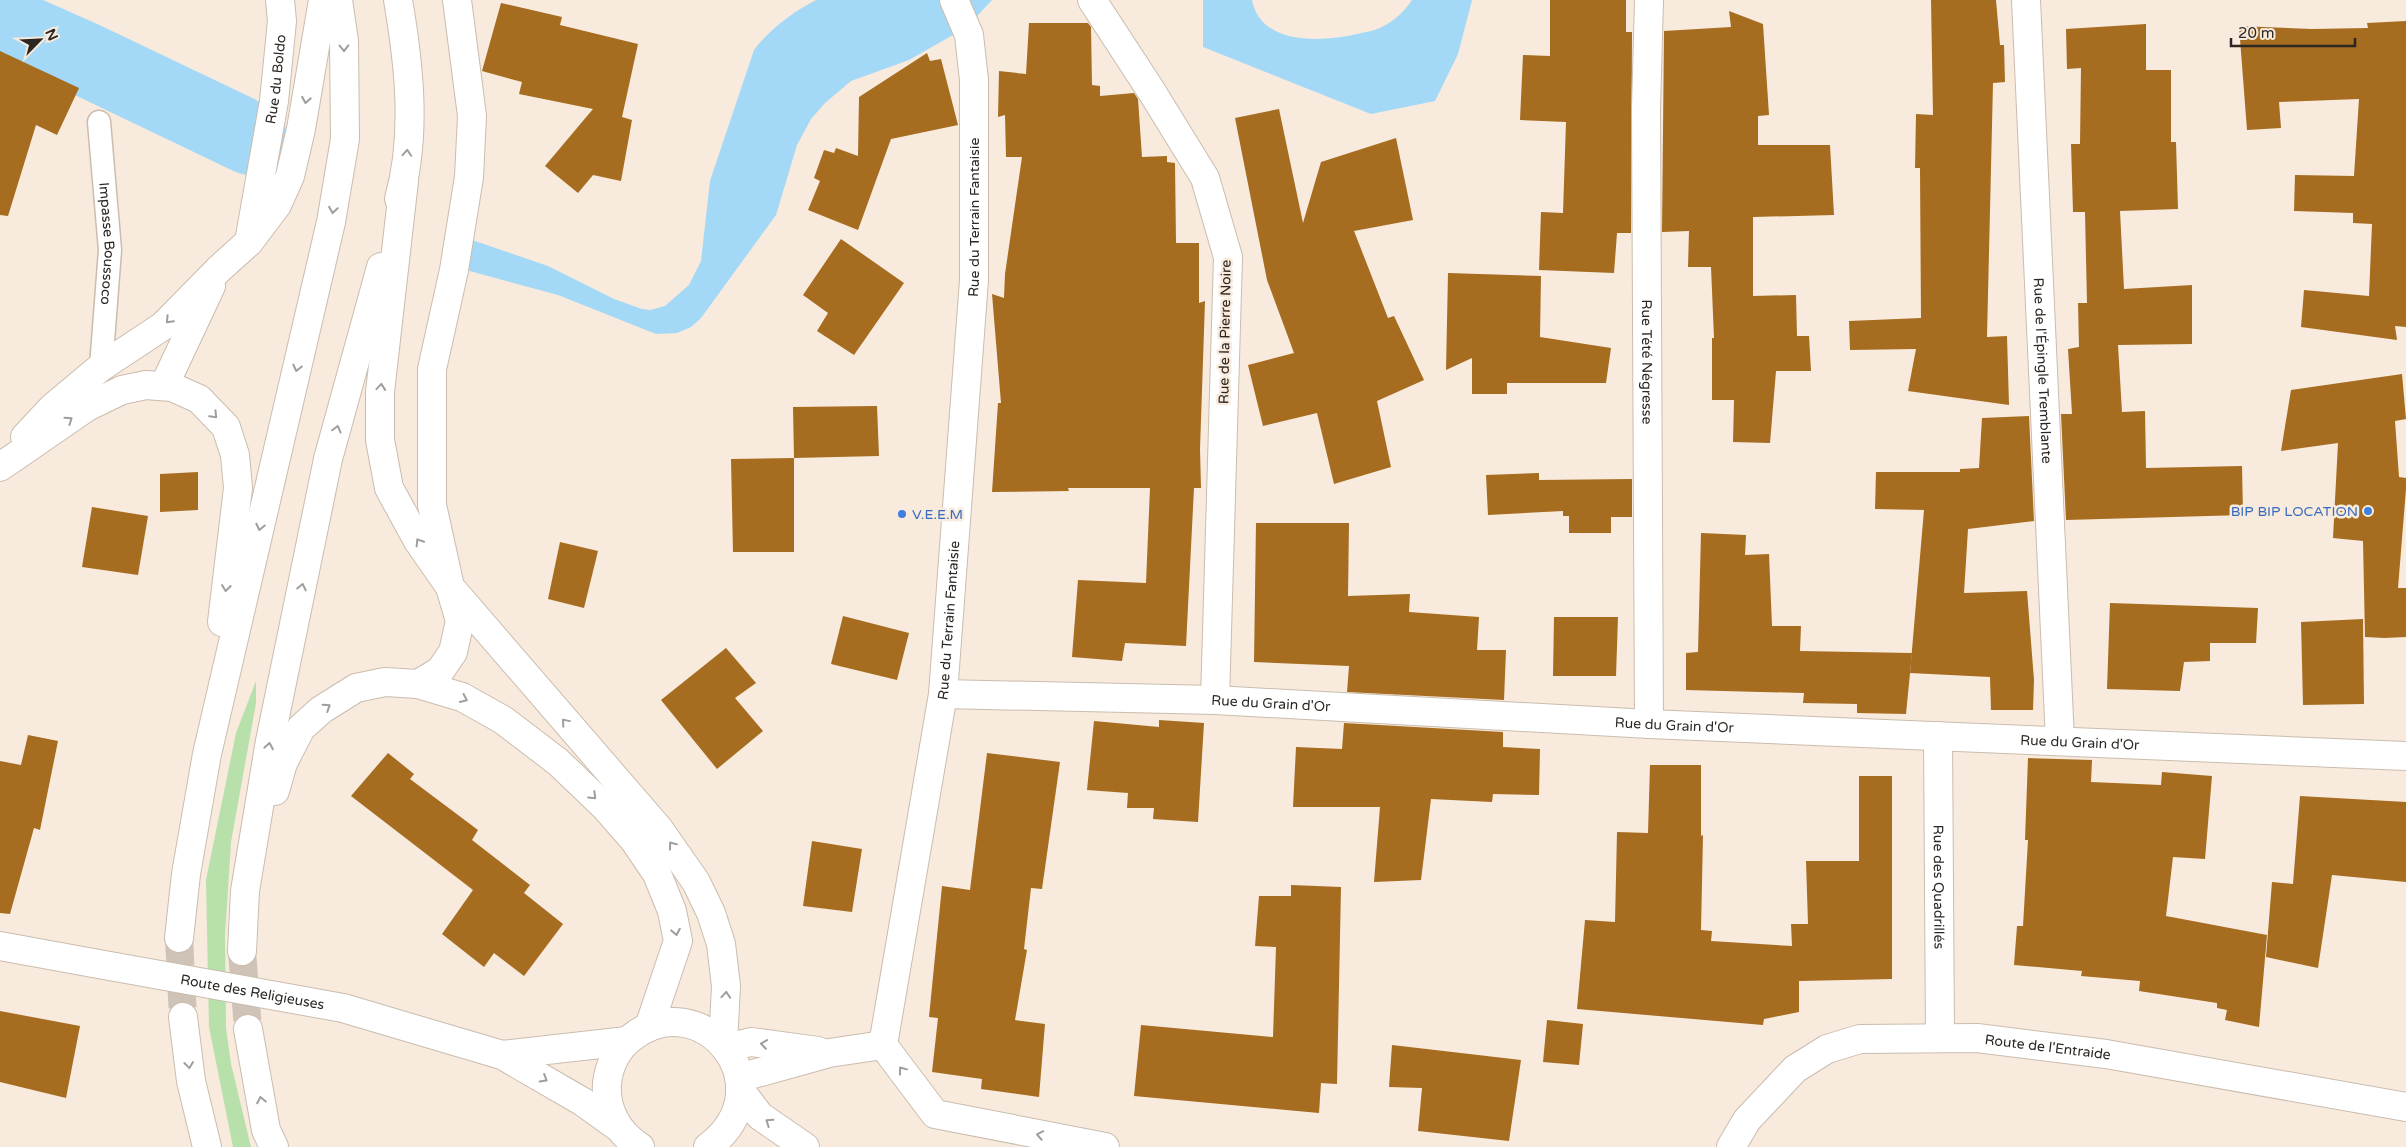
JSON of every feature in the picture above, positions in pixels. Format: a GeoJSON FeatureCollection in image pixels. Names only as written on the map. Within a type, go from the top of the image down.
{"type":"FeatureCollection","features":[{"type":"Feature","properties":{"kind":"main road","name":"Rue du Boldo"},"geometry":{"type":"LineString","coordinates":[[249,242],[274,101],[282,21],[280,0]]}},
{"type":"Feature","properties":{"kind":"main road"},"geometry":{"type":"LineString","coordinates":[[0,466],[52,408],[101,367],[163,326],[219,269],[249,242],[277,205],[290,176],[301,129],[323,0]]}},
{"type":"Feature","properties":{"kind":"main road"},"geometry":{"type":"LineString","coordinates":[[179,938],[186,874],[207,754],[331,222],[345,139],[344,41],[338,0]]}},
{"type":"Feature","properties":{"kind":"main road"},"geometry":{"type":"LineString","coordinates":[[398,0],[408,72],[408,128],[404,181],[380,392],[380,440],[390,488],[418,541],[450,587],[659,828],[696,882],[712,913],[721,944],[726,986],[724,1046],[735,1063],[740,1084],[738,1107],[732,1123],[722,1137],[708,1147]]}},
{"type":"Feature","properties":{"kind":"main road"},"geometry":{"type":"LineString","coordinates":[[418,684],[440,671],[453,652],[460,621],[450,587],[432,505],[432,369],[454,270],[469,177],[472,116],[457,0]]}},
{"type":"Feature","properties":{"kind":"main road","name":"Rue du Terrain Fantaisie"},"geometry":{"type":"LineString","coordinates":[[883,1044],[944,694],[974,280],[974,80],[969,35],[954,0]]}},
{"type":"Feature","properties":{"kind":"main road","name":"Rue de la Pierre Noire"},"geometry":{"type":"LineString","coordinates":[[1092,0],[1205,178],[1228,257],[1216,700]]}},
{"type":"Feature","properties":{"kind":"main road","name":"Rue Tété Négresse"},"geometry":{"type":"LineString","coordinates":[[1649,0],[1646,109],[1649,724]]}},
{"type":"Feature","properties":{"kind":"main road","name":"Rue de l'Épingle Tremblante"},"geometry":{"type":"LineString","coordinates":[[2026,0],[2060,741]]}},
{"type":"Feature","properties":{"kind":"main road"},"geometry":{"type":"LineString","coordinates":[[242,950],[245,891],[270,741],[328,459],[404,181]]}},
{"type":"Feature","properties":{"kind":"main road"},"geometry":{"type":"LineString","coordinates":[[164,386],[219,269]]}},
{"type":"Feature","properties":{"kind":"main road"},"geometry":{"type":"LineString","coordinates":[[0,466],[87,407],[122,390],[146,385],[172,387],[199,399],[226,427],[235,455],[238,488],[207,754]]}},
{"type":"Feature","properties":{"kind":"main road"},"geometry":{"type":"LineString","coordinates":[[245,891],[283,763],[301,728],[321,710],[356,688],[385,682],[418,684],[462,697],[503,720],[558,762],[606,808],[634,840],[657,874],[672,911],[678,941],[638,1034],[615,1056],[608,1072],[606,1092],[610,1110],[627,1139]]}},
{"type":"Feature","properties":{"kind":"main road","name":"Rue du Grain d'Or"},"geometry":{"type":"LineString","coordinates":[[944,694],[1216,700],[1649,724],[2406,756]]}},
{"type":"Feature","properties":{"kind":"main road","name":"Rue des Quadrillés"},"geometry":{"type":"LineString","coordinates":[[1938,736],[1940,1038]]}},
{"type":"Feature","properties":{"kind":"main road","name":"Route des Religieuses"},"geometry":{"type":"LineString","coordinates":[[0,946],[344,1008],[502,1055],[583,1102],[627,1139]]}},
{"type":"Feature","properties":{"kind":"main road"},"geometry":{"type":"LineString","coordinates":[[183,1017],[191,1081],[207,1147]]}},
{"type":"Feature","properties":{"kind":"main road","name":"Route des Religieuses"},"geometry":{"type":"LineString","coordinates":[[502,1055],[638,1034],[669,1022],[688,1024],[707,1032],[724,1046]]}},
{"type":"Feature","properties":{"kind":"main road"},"geometry":{"type":"LineString","coordinates":[[248,1029],[266,1130],[274,1147]]}},
{"type":"Feature","properties":{"kind":"main road","name":"Route de l'Entraide"},"geometry":{"type":"LineString","coordinates":[[1731,1147],[1747,1120],[1795,1069],[1827,1049],[1860,1039],[1977,1038],[2106,1054],[2406,1107]]}},
{"type":"Feature","properties":{"kind":"main road"},"geometry":{"type":"LineString","coordinates":[[724,1046],[751,1042],[830,1053]]}},
{"type":"Feature","properties":{"kind":"main road"},"geometry":{"type":"LineString","coordinates":[[740,1084],[830,1053],[883,1044],[935,1114],[1105,1147]]}},
{"type":"Feature","properties":{"kind":"main road"},"geometry":{"type":"LineString","coordinates":[[740,1084],[760,1116],[805,1147]]}},
{"type":"Feature","properties":{"kind":"lane","name":"Impasse Boussoco"},"geometry":{"type":"LineString","coordinates":[[99,122],[110,250],[101,367]]}},
{"type":"Feature","properties":{"kind":"green space"},"geometry":{"type":"Polygon","coordinates":[[[256,681],[256,703],[231,842],[225,935],[226,1028],[231,1064],[251,1147],[233,1147],[209,1027],[206,880],[236,733],[256,681]]]}},
{"type":"Feature","properties":{"kind":"water"},"geometry":{"type":"Polygon","coordinates":[[[816,0],[992,0],[967,27],[909,60],[851,81],[825,103],[811,119],[797,145],[776,215],[701,318],[691,327],[677,333],[656,334],[558,295],[466,270],[472,240],[548,266],[614,299],[642,309],[650,310],[665,306],[689,285],[701,261],[710,181],[754,50],[782,22],[816,0]]]}},
{"type":"Feature","properties":{"kind":"water"},"geometry":{"type":"Polygon","coordinates":[[[1203,0],[1252,0],[1258,15],[1267,26],[1280,33],[1295,37],[1327,39],[1377,29],[1398,16],[1412,0],[1472,0],[1458,54],[1435,101],[1371,114],[1203,47],[1203,0]]]}},
{"type":"Feature","properties":{"kind":"water"},"geometry":{"type":"Polygon","coordinates":[[[0,7],[55,26],[125,58],[206,81],[220,92],[231,107],[224,153],[52,61],[12,51],[0,51],[0,7]]]}},
{"type":"Feature","properties":{"kind":"building"},"geometry":{"type":"Polygon","coordinates":[[[1550,0],[1626,0],[1626,32],[1632,32],[1631,233],[1617,233],[1614,273],[1539,270],[1541,212],[1563,213],[1566,122],[1520,120],[1523,55],[1550,56],[1550,0]]]}},
{"type":"Feature","properties":{"kind":"building"},"geometry":{"type":"Polygon","coordinates":[[[1931,0],[1996,0],[2000,45],[2004,45],[2005,82],[1993,83],[1987,337],[2007,336],[2009,405],[1908,391],[1916,349],[1850,350],[1849,321],[1921,318],[1920,168],[1915,168],[1916,114],[1933,115],[1931,0]]]}},
{"type":"Feature","properties":{"kind":"building"},"geometry":{"type":"Polygon","coordinates":[[[501,3],[562,17],[560,25],[638,44],[622,117],[632,120],[621,181],[593,175],[578,193],[545,166],[593,109],[519,94],[522,82],[482,71],[501,3]]]}},
{"type":"Feature","properties":{"kind":"building"},"geometry":{"type":"Polygon","coordinates":[[[1729,11],[1763,24],[1769,115],[1758,116],[1758,145],[1830,145],[1834,215],[1753,217],[1753,296],[1796,295],[1797,336],[1809,336],[1811,371],[1776,371],[1770,443],[1733,442],[1734,400],[1712,400],[1712,338],[1714,338],[1711,267],[1688,267],[1689,231],[1662,232],[1664,31],[1731,27],[1729,11]]]}},
{"type":"Feature","properties":{"kind":"building"},"geometry":{"type":"Polygon","coordinates":[[[2406,21],[2406,327],[2395,326],[2397,340],[2301,327],[2304,290],[2369,296],[2372,224],[2353,223],[2353,213],[2294,211],[2295,175],[2354,176],[2359,99],[2279,102],[2281,128],[2247,130],[2239,26],[2312,29],[2368,28],[2367,23],[2406,21]]]}},
{"type":"Feature","properties":{"kind":"building"},"geometry":{"type":"Polygon","coordinates":[[[1029,23],[1088,23],[1091,27],[1092,85],[1100,86],[1100,96],[1134,93],[1138,99],[1142,157],[1167,156],[1167,162],[1175,163],[1176,243],[1199,243],[1199,303],[1205,301],[1200,449],[1201,488],[1194,488],[1186,646],[1125,643],[1122,661],[1072,657],[1078,580],[1146,583],[1150,488],[1068,488],[1069,491],[992,492],[998,403],[1001,403],[992,294],[1004,298],[1005,274],[1022,157],[1006,157],[1005,115],[998,117],[999,71],[1026,74],[1029,23]]]}},
{"type":"Feature","properties":{"kind":"building"},"geometry":{"type":"Polygon","coordinates":[[[2146,24],[2146,70],[2171,70],[2171,142],[2176,142],[2178,209],[2120,211],[2124,289],[2192,285],[2192,344],[2118,345],[2122,412],[2145,411],[2146,468],[2242,466],[2243,515],[2066,520],[2061,414],[2072,414],[2068,349],[2079,347],[2078,303],[2087,303],[2085,212],[2073,212],[2071,144],[2080,144],[2081,68],[2067,69],[2066,29],[2146,24]]]}},
{"type":"Feature","properties":{"kind":"building"},"geometry":{"type":"Polygon","coordinates":[[[0,51],[79,88],[57,135],[36,125],[8,216],[0,215],[0,51]]]}},
{"type":"Feature","properties":{"kind":"building"},"geometry":{"type":"Polygon","coordinates":[[[927,53],[930,61],[941,59],[958,125],[891,139],[858,230],[808,210],[820,181],[814,178],[824,150],[834,153],[836,148],[858,156],[859,97],[927,53]]]}},
{"type":"Feature","properties":{"kind":"building"},"geometry":{"type":"Polygon","coordinates":[[[1279,109],[1303,223],[1321,162],[1396,138],[1413,220],[1354,231],[1388,318],[1394,316],[1424,380],[1377,401],[1391,467],[1334,484],[1317,413],[1263,426],[1248,365],[1294,353],[1267,280],[1235,118],[1279,109]]]}},
{"type":"Feature","properties":{"kind":"building"},"geometry":{"type":"Polygon","coordinates":[[[841,239],[904,283],[854,355],[817,331],[828,313],[803,295],[841,239]]]}},
{"type":"Feature","properties":{"kind":"building"},"geometry":{"type":"Polygon","coordinates":[[[1448,273],[1541,276],[1540,337],[1611,348],[1606,383],[1507,383],[1507,394],[1472,394],[1472,358],[1446,370],[1448,273]]]}},
{"type":"Feature","properties":{"kind":"building"},"geometry":{"type":"Polygon","coordinates":[[[2402,374],[2406,419],[2395,421],[2399,477],[2406,478],[2398,588],[2406,588],[2406,637],[2365,637],[2363,541],[2333,538],[2338,443],[2281,451],[2291,390],[2402,374]]]}},
{"type":"Feature","properties":{"kind":"building"},"geometry":{"type":"Polygon","coordinates":[[[877,406],[879,456],[794,458],[793,407],[877,406]]]}},
{"type":"Feature","properties":{"kind":"building"},"geometry":{"type":"Polygon","coordinates":[[[2029,416],[2034,521],[1968,529],[1964,593],[2027,591],[2034,680],[2033,710],[1991,710],[1990,677],[1910,673],[1924,510],[1875,509],[1876,472],[1960,472],[1960,469],[1979,468],[1982,418],[2029,416]]]}},
{"type":"Feature","properties":{"kind":"building"},"geometry":{"type":"Polygon","coordinates":[[[794,458],[794,552],[733,552],[731,459],[794,458]]]}},
{"type":"Feature","properties":{"kind":"building"},"geometry":{"type":"Polygon","coordinates":[[[198,472],[198,510],[160,512],[160,474],[198,472]]]}},
{"type":"Feature","properties":{"kind":"building"},"geometry":{"type":"Polygon","coordinates":[[[1539,473],[1539,480],[1632,479],[1632,517],[1611,517],[1611,533],[1569,533],[1569,516],[1563,516],[1563,511],[1488,515],[1486,475],[1539,473]]]}},
{"type":"Feature","properties":{"kind":"building"},"geometry":{"type":"Polygon","coordinates":[[[92,507],[148,516],[138,575],[82,567],[92,507]]]}},
{"type":"Feature","properties":{"kind":"building"},"geometry":{"type":"Polygon","coordinates":[[[1256,523],[1349,523],[1348,596],[1410,594],[1409,612],[1479,617],[1477,650],[1506,650],[1504,700],[1347,692],[1349,666],[1254,662],[1256,523]]]}},
{"type":"Feature","properties":{"kind":"building"},"geometry":{"type":"Polygon","coordinates":[[[1701,533],[1746,535],[1745,555],[1769,554],[1772,626],[1801,626],[1800,651],[1912,653],[1906,714],[1857,713],[1857,704],[1803,703],[1804,693],[1686,690],[1686,653],[1698,652],[1701,533]]]}},
{"type":"Feature","properties":{"kind":"building"},"geometry":{"type":"Polygon","coordinates":[[[560,542],[598,551],[584,608],[548,599],[560,542]]]}},
{"type":"Feature","properties":{"kind":"building"},"geometry":{"type":"Polygon","coordinates":[[[2110,603],[2258,608],[2256,643],[2210,643],[2210,661],[2184,662],[2180,691],[2107,689],[2110,603]]]}},
{"type":"Feature","properties":{"kind":"building"},"geometry":{"type":"Polygon","coordinates":[[[843,616],[909,633],[897,680],[831,664],[843,616]]]}},
{"type":"Feature","properties":{"kind":"building"},"geometry":{"type":"Polygon","coordinates":[[[1554,617],[1618,617],[1616,676],[1553,676],[1554,617]]]}},
{"type":"Feature","properties":{"kind":"building"},"geometry":{"type":"Polygon","coordinates":[[[2363,619],[2364,704],[2303,705],[2301,622],[2363,619]]]}},
{"type":"Feature","properties":{"kind":"building"},"geometry":{"type":"Polygon","coordinates":[[[726,648],[756,683],[735,698],[763,731],[717,769],[661,700],[726,648]]]}},
{"type":"Feature","properties":{"kind":"building"},"geometry":{"type":"Polygon","coordinates":[[[1159,720],[1204,723],[1198,822],[1153,819],[1154,808],[1127,808],[1128,793],[1087,790],[1094,721],[1159,727],[1159,720]]]}},
{"type":"Feature","properties":{"kind":"building"},"geometry":{"type":"Polygon","coordinates":[[[1344,723],[1503,732],[1503,747],[1540,749],[1539,795],[1493,794],[1492,802],[1431,799],[1421,880],[1374,882],[1380,807],[1293,807],[1296,747],[1342,749],[1344,723]]]}},
{"type":"Feature","properties":{"kind":"building"},"geometry":{"type":"Polygon","coordinates":[[[28,735],[58,741],[40,830],[34,828],[10,914],[0,913],[0,761],[21,765],[28,735]]]}},
{"type":"Feature","properties":{"kind":"building"},"geometry":{"type":"Polygon","coordinates":[[[388,753],[414,774],[410,779],[478,830],[472,840],[530,885],[524,893],[563,924],[524,976],[494,953],[484,967],[442,934],[473,890],[351,796],[388,753]]]}},
{"type":"Feature","properties":{"kind":"building"},"geometry":{"type":"Polygon","coordinates":[[[987,753],[1060,762],[1042,889],[1031,888],[1024,949],[1027,950],[1015,1020],[1045,1024],[1039,1097],[981,1089],[982,1079],[932,1072],[938,1018],[929,1017],[942,886],[970,890],[987,753]]]}},
{"type":"Feature","properties":{"kind":"building"},"geometry":{"type":"Polygon","coordinates":[[[2028,758],[2092,760],[2091,782],[2161,785],[2162,772],[2212,776],[2205,859],[2173,857],[2166,916],[2267,935],[2259,1027],[2225,1020],[2227,1010],[2217,1008],[2217,1003],[2139,991],[2140,981],[2081,976],[2082,971],[2014,965],[2017,926],[2023,926],[2028,840],[2025,840],[2028,758]]]}},
{"type":"Feature","properties":{"kind":"building"},"geometry":{"type":"Polygon","coordinates":[[[1650,765],[1701,765],[1701,836],[1703,835],[1701,930],[1712,931],[1711,941],[1792,946],[1791,924],[1808,924],[1806,861],[1859,861],[1859,776],[1892,776],[1892,979],[1799,981],[1799,1012],[1764,1019],[1763,1025],[1577,1009],[1585,920],[1615,922],[1617,832],[1648,833],[1650,765]]]}},
{"type":"Feature","properties":{"kind":"building"},"geometry":{"type":"Polygon","coordinates":[[[2300,796],[2406,802],[2406,882],[2332,875],[2318,968],[2266,957],[2272,882],[2293,884],[2300,796]]]}},
{"type":"Feature","properties":{"kind":"building"},"geometry":{"type":"Polygon","coordinates":[[[812,841],[862,849],[852,912],[803,906],[812,841]]]}},
{"type":"Feature","properties":{"kind":"building"},"geometry":{"type":"Polygon","coordinates":[[[1291,885],[1341,887],[1337,1084],[1321,1083],[1319,1113],[1134,1096],[1141,1025],[1273,1037],[1276,947],[1255,946],[1259,896],[1291,896],[1291,885]]]}},
{"type":"Feature","properties":{"kind":"building"},"geometry":{"type":"Polygon","coordinates":[[[0,1011],[80,1026],[66,1098],[0,1082],[0,1011]]]}},
{"type":"Feature","properties":{"kind":"building"},"geometry":{"type":"Polygon","coordinates":[[[1547,1020],[1583,1024],[1579,1065],[1543,1062],[1547,1020]]]}},
{"type":"Feature","properties":{"kind":"building"},"geometry":{"type":"Polygon","coordinates":[[[1392,1045],[1521,1060],[1509,1141],[1418,1131],[1422,1088],[1389,1087],[1392,1045]]]}},
{"type":"Feature","properties":{"kind":"waterway"},"geometry":{"type":"LineString","coordinates":[[0,28],[17,29],[83,58],[250,138]]}},
{"type":"Feature","properties":{"kind":"tunnel"},"geometry":{"type":"LineString","coordinates":[[179,938],[183,1017]]}},
{"type":"Feature","properties":{"kind":"tunnel"},"geometry":{"type":"LineString","coordinates":[[242,951],[248,1029]]}},
{"type":"Feature","properties":{"kind":"place","name":"BIP BIP LOCATION"},"geometry":{"type":"Point","coordinates":[2368,511]}},
{"type":"Feature","properties":{"kind":"place","name":"V.E.E.M"},"geometry":{"type":"Point","coordinates":[902,514]}}]}
